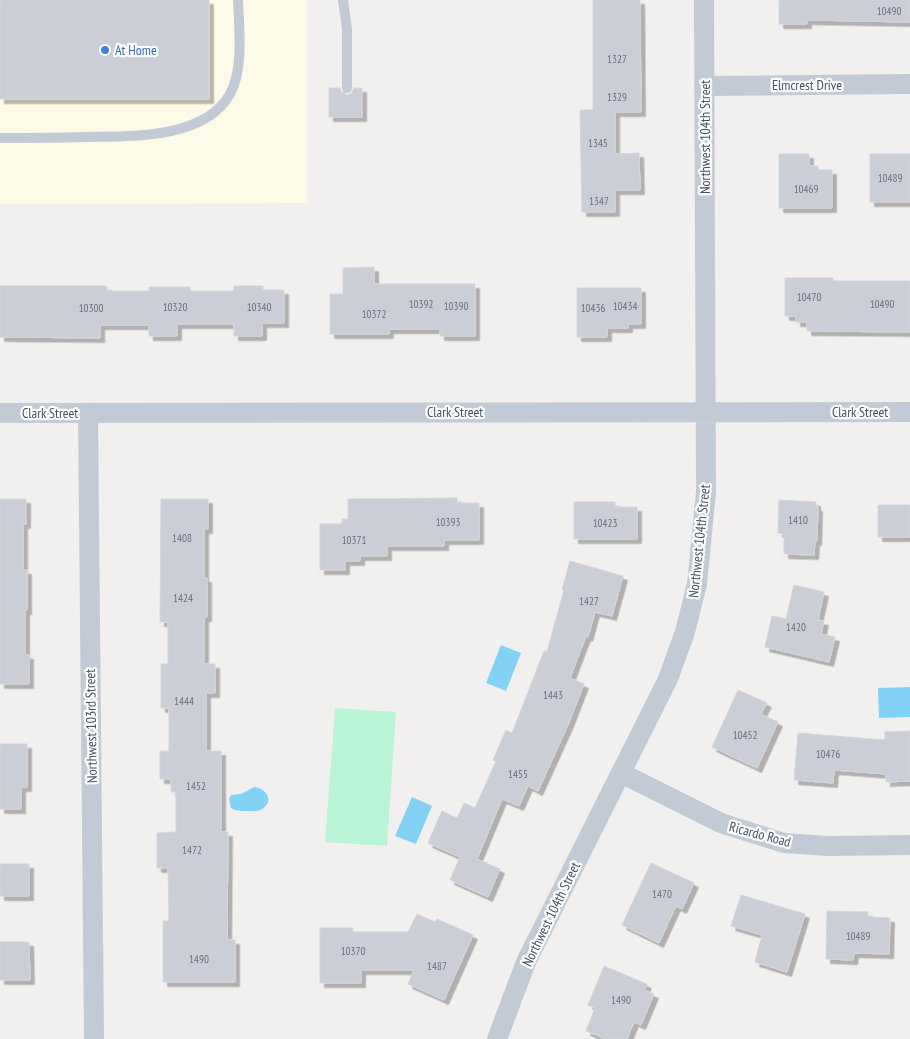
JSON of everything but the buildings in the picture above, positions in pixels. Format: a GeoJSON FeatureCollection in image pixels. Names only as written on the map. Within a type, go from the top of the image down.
{"type":"FeatureCollection","features":[{"type":"Feature","properties":{"kind":"street","name":"Northwest 104th Street"},"geometry":{"type":"LineString","coordinates":[[497,1039],[526,962],[668,679],[685,632],[697,584],[706,492],[704,0]]}},
{"type":"Feature","properties":{"kind":"street","name":"Elmcrest Drive"},"geometry":{"type":"LineString","coordinates":[[704,86],[910,84]]}},
{"type":"Feature","properties":{"kind":"street","name":"Clark Street"},"geometry":{"type":"LineString","coordinates":[[0,413],[910,412]]}},
{"type":"Feature","properties":{"kind":"street","name":"Northwest 103rd Street"},"geometry":{"type":"LineString","coordinates":[[88,413],[94,1039]]}},
{"type":"Feature","properties":{"kind":"street","name":"Ricardo Road"},"geometry":{"type":"LineString","coordinates":[[621,773],[721,824],[784,843],[828,846],[910,845]]}},
{"type":"Feature","properties":{"kind":"lane"},"geometry":{"type":"LineString","coordinates":[[0,138],[139,137],[172,132],[203,120],[218,110],[231,93],[238,70],[238,0]]}},
{"type":"Feature","properties":{"kind":"lane"},"geometry":{"type":"LineString","coordinates":[[344,0],[347,29],[347,88]]}},
{"type":"Feature","properties":{"kind":"shaded area"},"geometry":{"type":"Polygon","coordinates":[[[0,0],[307,0],[307,203],[0,204],[0,0]]]}},
{"type":"Feature","properties":{"kind":"green space"},"geometry":{"type":"Polygon","coordinates":[[[335,708],[396,712],[387,846],[325,842],[335,708]]]}},
{"type":"Feature","properties":{"kind":"water"},"geometry":{"type":"Polygon","coordinates":[[[501,645],[521,653],[506,691],[486,683],[501,645]]]}},
{"type":"Feature","properties":{"kind":"water"},"geometry":{"type":"Polygon","coordinates":[[[910,687],[910,717],[879,718],[878,688],[910,687]]]}},
{"type":"Feature","properties":{"kind":"water"},"geometry":{"type":"Polygon","coordinates":[[[254,787],[262,790],[267,795],[268,802],[266,806],[254,811],[238,811],[231,808],[229,799],[231,795],[241,794],[254,787]]]}},
{"type":"Feature","properties":{"kind":"water"},"geometry":{"type":"Polygon","coordinates":[[[412,797],[432,806],[416,844],[395,836],[412,797]]]}},
{"type":"Feature","properties":{"kind":"place","name":"At Home"},"geometry":{"type":"Point","coordinates":[105,50]}}]}
